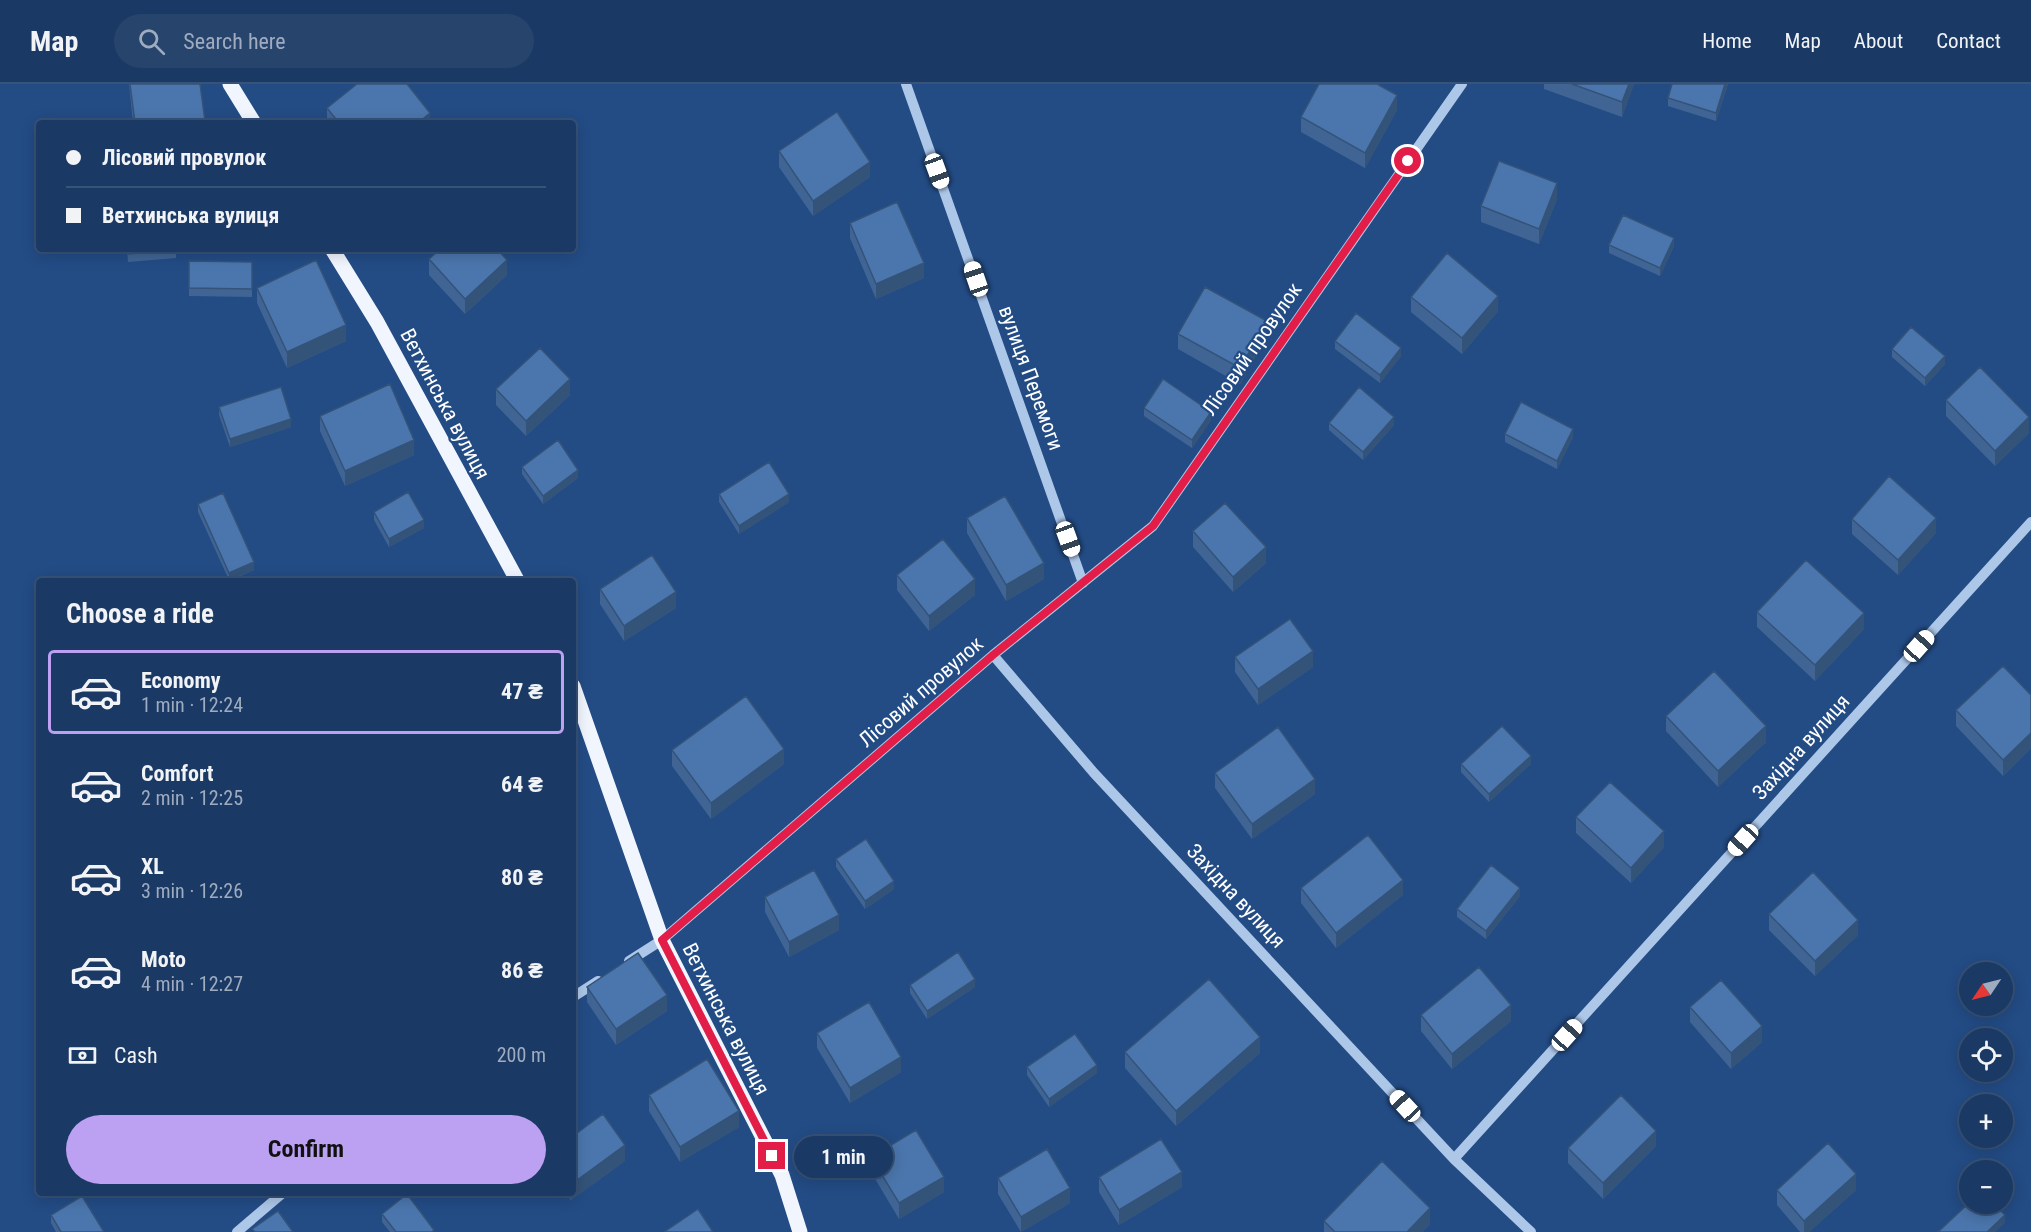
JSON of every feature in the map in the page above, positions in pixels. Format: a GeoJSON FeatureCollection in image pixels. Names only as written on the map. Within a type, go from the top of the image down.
{"type":"FeatureCollection","features":[{"type":"Feature","properties":{"kind":"main road"},"geometry":{"type":"LineString","coordinates":[[230,84],[252,120]]}},
{"type":"Feature","properties":{"kind":"main road","name":"Ветхинська вулиця"},"geometry":{"type":"LineString","coordinates":[[334,252],[377,322],[516,578]]}},
{"type":"Feature","properties":{"kind":"main road","name":"Ветхинська вулиця"},"geometry":{"type":"LineString","coordinates":[[576,695],[662,940],[782,1175],[800,1232]]}},
{"type":"Feature","properties":{"kind":"street","name":"вулиця Перемоги"},"geometry":{"type":"LineString","coordinates":[[906,84],[1083,583]]}},
{"type":"Feature","properties":{"kind":"street","name":"Лісовий провулок"},"geometry":{"type":"LineString","coordinates":[[622,965],[662,940],[993,655],[1153,526],[1462,84]]}},
{"type":"Feature","properties":{"kind":"street","name":"Західна вулиця"},"geometry":{"type":"LineString","coordinates":[[1455,1159],[2031,522]]}},
{"type":"Feature","properties":{"kind":"street","name":"Західна вулиця"},"geometry":{"type":"LineString","coordinates":[[993,655],[1094,773],[1455,1159],[1531,1232]]}},
{"type":"Feature","properties":{"kind":"street"},"geometry":{"type":"LineString","coordinates":[[576,995],[603,978]]}},
{"type":"Feature","properties":{"kind":"street"},"geometry":{"type":"LineString","coordinates":[[237,1232],[279,1196]]}},
{"type":"Feature","properties":{"kind":"building"},"geometry":{"type":"Polygon","coordinates":[[[130,84],[200,84],[205,120],[135,120],[130,84]]]}},
{"type":"Feature","properties":{"kind":"building"},"geometry":{"type":"Polygon","coordinates":[[[357,84],[407,84],[430,113],[422,120],[337,120],[327,108],[357,84]]]}},
{"type":"Feature","properties":{"kind":"building"},"geometry":{"type":"Polygon","coordinates":[[[1319,84],[1377,84],[1397,95],[1365,153],[1301,117],[1319,84]]]}},
{"type":"Feature","properties":{"kind":"building"},"geometry":{"type":"Polygon","coordinates":[[[1572,84],[1629,84],[1622,102],[1572,84]]]}},
{"type":"Feature","properties":{"kind":"building"},"geometry":{"type":"Polygon","coordinates":[[[1672,84],[1725,84],[1716,113],[1668,98],[1672,84]]]}},
{"type":"Feature","properties":{"kind":"building"},"geometry":{"type":"Polygon","coordinates":[[[837,112],[870,162],[813,201],[779,151],[837,112]]]}},
{"type":"Feature","properties":{"kind":"building"},"geometry":{"type":"Polygon","coordinates":[[[1499,161],[1557,183],[1539,229],[1481,206],[1499,161]]]}},
{"type":"Feature","properties":{"kind":"building"},"geometry":{"type":"Polygon","coordinates":[[[897,202],[924,263],[876,284],[850,223],[897,202]]]}},
{"type":"Feature","properties":{"kind":"building"},"geometry":{"type":"Polygon","coordinates":[[[1623,215],[1674,238],[1660,268],[1609,245],[1623,215]]]}},
{"type":"Feature","properties":{"kind":"building"},"geometry":{"type":"Polygon","coordinates":[[[128,252],[152,252],[128,254],[128,252]]]}},
{"type":"Feature","properties":{"kind":"building"},"geometry":{"type":"Polygon","coordinates":[[[437,252],[500,252],[507,260],[465,299],[429,259],[437,252]]]}},
{"type":"Feature","properties":{"kind":"building"},"geometry":{"type":"Polygon","coordinates":[[[1447,253],[1498,296],[1462,338],[1411,297],[1447,253]]]}},
{"type":"Feature","properties":{"kind":"building"},"geometry":{"type":"Polygon","coordinates":[[[316,260],[346,325],[287,352],[257,288],[316,260]]]}},
{"type":"Feature","properties":{"kind":"building"},"geometry":{"type":"Polygon","coordinates":[[[189,261],[252,262],[252,289],[189,288],[189,261]]]}},
{"type":"Feature","properties":{"kind":"building"},"geometry":{"type":"Polygon","coordinates":[[[1205,287],[1267,321],[1240,368],[1178,334],[1205,287]]]}},
{"type":"Feature","properties":{"kind":"building"},"geometry":{"type":"Polygon","coordinates":[[[1356,313],[1401,348],[1380,375],[1335,341],[1356,313]]]}},
{"type":"Feature","properties":{"kind":"building"},"geometry":{"type":"Polygon","coordinates":[[[1911,327],[1945,356],[1925,378],[1892,349],[1911,327]]]}},
{"type":"Feature","properties":{"kind":"building"},"geometry":{"type":"Polygon","coordinates":[[[540,348],[570,379],[526,421],[496,389],[540,348]]]}},
{"type":"Feature","properties":{"kind":"building"},"geometry":{"type":"Polygon","coordinates":[[[1980,367],[2029,417],[1995,451],[1946,400],[1980,367]]]}},
{"type":"Feature","properties":{"kind":"building"},"geometry":{"type":"Polygon","coordinates":[[[1163,379],[1211,412],[1192,440],[1144,408],[1163,379]]]}},
{"type":"Feature","properties":{"kind":"building"},"geometry":{"type":"Polygon","coordinates":[[[390,384],[414,440],[345,471],[320,416],[390,384]]]}},
{"type":"Feature","properties":{"kind":"building"},"geometry":{"type":"Polygon","coordinates":[[[281,387],[291,419],[230,439],[219,407],[281,387]]]}},
{"type":"Feature","properties":{"kind":"building"},"geometry":{"type":"Polygon","coordinates":[[[1359,387],[1394,417],[1363,452],[1329,423],[1359,387]]]}},
{"type":"Feature","properties":{"kind":"building"},"geometry":{"type":"Polygon","coordinates":[[[1521,402],[1573,429],[1557,461],[1505,434],[1521,402]]]}},
{"type":"Feature","properties":{"kind":"building"},"geometry":{"type":"Polygon","coordinates":[[[558,440],[578,470],[543,496],[522,467],[558,440]]]}},
{"type":"Feature","properties":{"kind":"building"},"geometry":{"type":"Polygon","coordinates":[[[769,462],[789,494],[739,526],[719,494],[769,462]]]}},
{"type":"Feature","properties":{"kind":"building"},"geometry":{"type":"Polygon","coordinates":[[[1889,476],[1936,518],[1898,560],[1852,519],[1889,476]]]}},
{"type":"Feature","properties":{"kind":"building"},"geometry":{"type":"Polygon","coordinates":[[[408,492],[424,520],[389,539],[374,512],[408,492]]]}},
{"type":"Feature","properties":{"kind":"building"},"geometry":{"type":"Polygon","coordinates":[[[223,493],[254,562],[229,573],[198,504],[223,493]]]}},
{"type":"Feature","properties":{"kind":"building"},"geometry":{"type":"Polygon","coordinates":[[[1005,496],[1044,563],[1006,585],[967,518],[1005,496]]]}},
{"type":"Feature","properties":{"kind":"building"},"geometry":{"type":"Polygon","coordinates":[[[1225,503],[1266,547],[1233,577],[1193,531],[1225,503]]]}},
{"type":"Feature","properties":{"kind":"building"},"geometry":{"type":"Polygon","coordinates":[[[943,539],[975,579],[929,616],[897,575],[943,539]]]}},
{"type":"Feature","properties":{"kind":"building"},"geometry":{"type":"Polygon","coordinates":[[[652,555],[676,592],[624,626],[600,589],[652,555]]]}},
{"type":"Feature","properties":{"kind":"building"},"geometry":{"type":"Polygon","coordinates":[[[1806,560],[1864,613],[1815,665],[1757,612],[1806,560]]]}},
{"type":"Feature","properties":{"kind":"building"},"geometry":{"type":"Polygon","coordinates":[[[1290,619],[1313,651],[1258,689],[1235,657],[1290,619]]]}},
{"type":"Feature","properties":{"kind":"building"},"geometry":{"type":"Polygon","coordinates":[[[2003,666],[2031,695],[2031,733],[2003,760],[1956,710],[2003,666]]]}},
{"type":"Feature","properties":{"kind":"building"},"geometry":{"type":"Polygon","coordinates":[[[1714,671],[1766,726],[1718,771],[1666,716],[1714,671]]]}},
{"type":"Feature","properties":{"kind":"building"},"geometry":{"type":"Polygon","coordinates":[[[746,696],[784,749],[711,803],[672,750],[746,696]]]}},
{"type":"Feature","properties":{"kind":"building"},"geometry":{"type":"Polygon","coordinates":[[[1502,726],[1531,756],[1489,794],[1461,764],[1502,726]]]}},
{"type":"Feature","properties":{"kind":"building"},"geometry":{"type":"Polygon","coordinates":[[[1278,727],[1315,779],[1252,824],[1215,773],[1278,727]]]}},
{"type":"Feature","properties":{"kind":"building"},"geometry":{"type":"Polygon","coordinates":[[[1610,782],[1664,831],[1631,868],[1576,817],[1610,782]]]}},
{"type":"Feature","properties":{"kind":"building"},"geometry":{"type":"Polygon","coordinates":[[[1368,835],[1403,880],[1336,933],[1301,888],[1368,835]]]}},
{"type":"Feature","properties":{"kind":"building"},"geometry":{"type":"Polygon","coordinates":[[[866,839],[894,881],[865,901],[836,859],[866,839]]]}},
{"type":"Feature","properties":{"kind":"building"},"geometry":{"type":"Polygon","coordinates":[[[1491,865],[1520,888],[1486,931],[1457,909],[1491,865]]]}},
{"type":"Feature","properties":{"kind":"building"},"geometry":{"type":"Polygon","coordinates":[[[814,870],[839,915],[789,942],[765,897],[814,870]]]}},
{"type":"Feature","properties":{"kind":"building"},"geometry":{"type":"Polygon","coordinates":[[[1813,872],[1858,920],[1815,961],[1769,914],[1813,872]]]}},
{"type":"Feature","properties":{"kind":"building"},"geometry":{"type":"Polygon","coordinates":[[[958,952],[975,979],[927,1011],[910,985],[958,952]]]}},
{"type":"Feature","properties":{"kind":"building"},"geometry":{"type":"Polygon","coordinates":[[[638,953],[667,995],[616,1029],[587,987],[638,953]]]}},
{"type":"Feature","properties":{"kind":"building"},"geometry":{"type":"Polygon","coordinates":[[[1479,967],[1511,1005],[1452,1054],[1421,1015],[1479,967]]]}},
{"type":"Feature","properties":{"kind":"building"},"geometry":{"type":"Polygon","coordinates":[[[1209,979],[1260,1037],[1176,1111],[1125,1052],[1209,979]]]}},
{"type":"Feature","properties":{"kind":"building"},"geometry":{"type":"Polygon","coordinates":[[[1721,980],[1762,1026],[1731,1053],[1690,1007],[1721,980]]]}},
{"type":"Feature","properties":{"kind":"building"},"geometry":{"type":"Polygon","coordinates":[[[869,1002],[901,1057],[850,1088],[817,1033],[869,1002]]]}},
{"type":"Feature","properties":{"kind":"building"},"geometry":{"type":"Polygon","coordinates":[[[1075,1034],[1097,1065],[1049,1099],[1027,1067],[1075,1034]]]}},
{"type":"Feature","properties":{"kind":"building"},"geometry":{"type":"Polygon","coordinates":[[[707,1059],[739,1111],[680,1147],[649,1095],[707,1059]]]}},
{"type":"Feature","properties":{"kind":"building"},"geometry":{"type":"Polygon","coordinates":[[[1621,1095],[1656,1131],[1603,1183],[1568,1148],[1621,1095]]]}},
{"type":"Feature","properties":{"kind":"building"},"geometry":{"type":"Polygon","coordinates":[[[603,1114],[625,1145],[576,1181],[576,1134],[603,1114]]]}},
{"type":"Feature","properties":{"kind":"building"},"geometry":{"type":"Polygon","coordinates":[[[916,1130],[944,1177],[899,1203],[871,1157],[916,1130]]]}},
{"type":"Feature","properties":{"kind":"building"},"geometry":{"type":"Polygon","coordinates":[[[1161,1139],[1182,1172],[1119,1210],[1099,1177],[1161,1139]]]}},
{"type":"Feature","properties":{"kind":"building"},"geometry":{"type":"Polygon","coordinates":[[[1828,1143],[1856,1174],[1804,1221],[1777,1190],[1828,1143]]]}},
{"type":"Feature","properties":{"kind":"building"},"geometry":{"type":"Polygon","coordinates":[[[1047,1149],[1070,1188],[1021,1217],[998,1178],[1047,1149]]]}},
{"type":"Feature","properties":{"kind":"building"},"geometry":{"type":"Polygon","coordinates":[[[1382,1161],[1430,1208],[1407,1232],[1335,1232],[1324,1221],[1382,1161]]]}},
{"type":"Feature","properties":{"kind":"building"},"geometry":{"type":"Polygon","coordinates":[[[82,1196],[104,1232],[61,1232],[51,1215],[82,1196]]]}},
{"type":"Feature","properties":{"kind":"building"},"geometry":{"type":"Polygon","coordinates":[[[404,1196],[408,1196],[434,1230],[432,1232],[396,1232],[382,1214],[404,1196]]]}},
{"type":"Feature","properties":{"kind":"building"},"geometry":{"type":"Polygon","coordinates":[[[698,1209],[713,1232],[664,1232],[698,1209]]]}},
{"type":"Feature","properties":{"kind":"building"},"geometry":{"type":"Polygon","coordinates":[[[278,1211],[293,1232],[255,1232],[252,1229],[278,1211]]]}},
{"type":"Feature","properties":{"kind":"building"},"geometry":{"type":"Polygon","coordinates":[[[1959,1212],[2005,1215],[1987,1232],[1938,1232],[1959,1212]]]}},
{"type":"Feature","properties":{"kind":"route"},"geometry":{"type":"LineString","coordinates":[[772,1156],[662,940],[993,655],[1153,526],[1408,161]]}}]}
